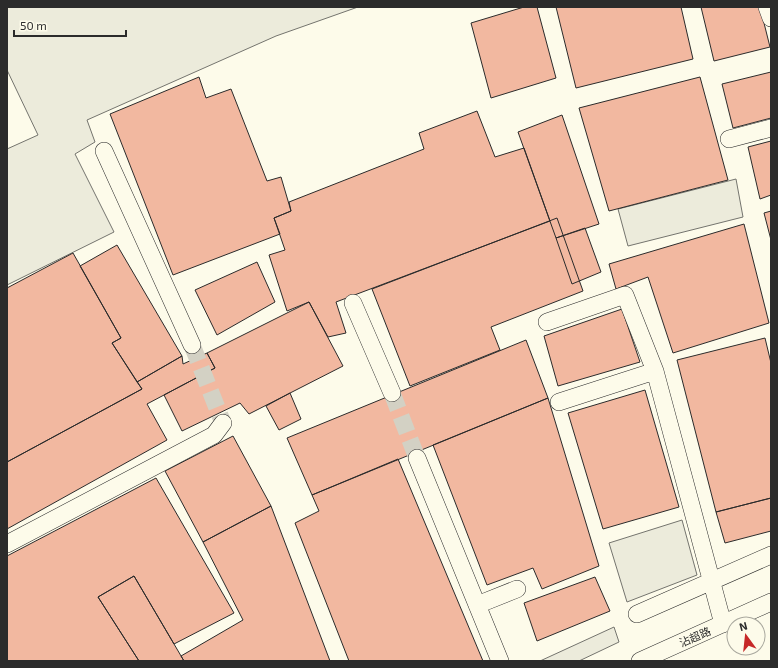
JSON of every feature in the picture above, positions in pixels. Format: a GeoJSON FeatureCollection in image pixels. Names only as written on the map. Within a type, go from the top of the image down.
{"type":"FeatureCollection","features":[{"type":"Feature","properties":{"kind":"street"},"geometry":{"type":"LineString","coordinates":[[768,7],[771,18]]}},
{"type":"Feature","properties":{"kind":"street"},"geometry":{"type":"LineString","coordinates":[[729,139],[771,128]]}},
{"type":"Feature","properties":{"kind":"street"},"geometry":{"type":"LineString","coordinates":[[104,151],[192,345]]}},
{"type":"Feature","properties":{"kind":"street"},"geometry":{"type":"LineString","coordinates":[[546,322],[625,295],[655,372],[723,624]]}},
{"type":"Feature","properties":{"kind":"street"},"geometry":{"type":"LineString","coordinates":[[353,303],[392,393]]}},
{"type":"Feature","properties":{"kind":"street"},"geometry":{"type":"LineString","coordinates":[[560,402],[655,372]]}},
{"type":"Feature","properties":{"kind":"street"},"geometry":{"type":"LineString","coordinates":[[7,544],[214,434],[223,423]]}},
{"type":"Feature","properties":{"kind":"street"},"geometry":{"type":"LineString","coordinates":[[417,458],[500,661]]}},
{"type":"Feature","properties":{"kind":"street"},"geometry":{"type":"LineString","coordinates":[[637,614],[771,555]]}},
{"type":"Feature","properties":{"kind":"street"},"geometry":{"type":"LineString","coordinates":[[477,605],[517,589]]}},
{"type":"Feature","properties":{"kind":"street","name":"沾超路"},"geometry":{"type":"LineString","coordinates":[[640,661],[771,602]]}},
{"type":"Feature","properties":{"kind":"shaded area"},"geometry":{"type":"Polygon","coordinates":[[[7,7],[358,7],[276,36],[87,120],[95,142],[75,154],[114,232],[7,285],[7,149],[38,135],[7,70],[7,7]]]}},
{"type":"Feature","properties":{"kind":"shaded area"},"geometry":{"type":"Polygon","coordinates":[[[736,179],[743,217],[628,246],[618,209],[736,179]]]}},
{"type":"Feature","properties":{"kind":"shaded area"},"geometry":{"type":"Polygon","coordinates":[[[682,520],[697,575],[627,602],[609,543],[682,520]]]}},
{"type":"Feature","properties":{"kind":"shaded area"},"geometry":{"type":"Polygon","coordinates":[[[614,627],[619,642],[579,661],[540,661],[614,627]]]}},
{"type":"Feature","properties":{"kind":"building"},"geometry":{"type":"Polygon","coordinates":[[[524,7],[537,7],[556,78],[491,98],[471,23],[524,7]]]}},
{"type":"Feature","properties":{"kind":"building"},"geometry":{"type":"Polygon","coordinates":[[[556,7],[681,7],[693,59],[576,88],[556,7]]]}},
{"type":"Feature","properties":{"kind":"building"},"geometry":{"type":"Polygon","coordinates":[[[701,7],[760,7],[770,47],[714,61],[701,7]]]}},
{"type":"Feature","properties":{"kind":"building"},"geometry":{"type":"Polygon","coordinates":[[[771,72],[771,118],[733,128],[722,84],[771,72]]]}},
{"type":"Feature","properties":{"kind":"building"},"geometry":{"type":"Polygon","coordinates":[[[199,77],[206,98],[231,89],[267,181],[281,177],[291,211],[274,218],[280,234],[173,275],[110,114],[199,77]]]}},
{"type":"Feature","properties":{"kind":"building"},"geometry":{"type":"Polygon","coordinates":[[[700,77],[728,180],[609,211],[579,108],[700,77]]]}},
{"type":"Feature","properties":{"kind":"building"},"geometry":{"type":"Polygon","coordinates":[[[477,111],[495,157],[524,148],[550,221],[336,302],[346,333],[328,337],[309,302],[287,311],[269,255],[285,250],[274,218],[291,211],[289,202],[424,149],[419,133],[477,111]]]}},
{"type":"Feature","properties":{"kind":"building"},"geometry":{"type":"Polygon","coordinates":[[[562,115],[599,224],[556,238],[518,132],[562,115]]]}},
{"type":"Feature","properties":{"kind":"building"},"geometry":{"type":"Polygon","coordinates":[[[771,141],[771,195],[760,199],[748,147],[771,141]]]}},
{"type":"Feature","properties":{"kind":"building"},"geometry":{"type":"Polygon","coordinates":[[[771,211],[771,240],[764,213],[771,211]]]}},
{"type":"Feature","properties":{"kind":"building"},"geometry":{"type":"Polygon","coordinates":[[[557,218],[583,291],[491,327],[500,350],[410,386],[372,289],[557,218]]]}},
{"type":"Feature","properties":{"kind":"building"},"geometry":{"type":"Polygon","coordinates":[[[744,224],[769,323],[673,353],[648,277],[616,289],[609,264],[744,224]]]}},
{"type":"Feature","properties":{"kind":"building"},"geometry":{"type":"Polygon","coordinates":[[[585,228],[601,272],[572,284],[556,238],[585,228]]]}},
{"type":"Feature","properties":{"kind":"building"},"geometry":{"type":"Polygon","coordinates":[[[117,245],[182,356],[137,382],[112,343],[121,338],[80,266],[117,245]]]}},
{"type":"Feature","properties":{"kind":"building"},"geometry":{"type":"Polygon","coordinates":[[[73,253],[121,338],[112,343],[142,389],[7,462],[7,288],[73,253]]]}},
{"type":"Feature","properties":{"kind":"building"},"geometry":{"type":"Polygon","coordinates":[[[257,262],[275,302],[217,335],[195,290],[257,262]]]}},
{"type":"Feature","properties":{"kind":"building"},"geometry":{"type":"Polygon","coordinates":[[[309,302],[343,366],[249,414],[240,403],[182,431],[164,395],[215,368],[207,353],[309,302]]]}},
{"type":"Feature","properties":{"kind":"building"},"geometry":{"type":"Polygon","coordinates":[[[622,309],[640,362],[558,386],[544,336],[622,309]]]}},
{"type":"Feature","properties":{"kind":"building"},"geometry":{"type":"Polygon","coordinates":[[[765,338],[771,363],[771,498],[716,512],[677,360],[765,338]]]}},
{"type":"Feature","properties":{"kind":"building"},"geometry":{"type":"Polygon","coordinates":[[[526,340],[548,398],[312,495],[287,438],[526,340]]]}},
{"type":"Feature","properties":{"kind":"building"},"geometry":{"type":"Polygon","coordinates":[[[207,353],[215,368],[147,404],[167,440],[7,529],[7,462],[142,389],[137,382],[182,356],[183,364],[207,353]]]}},
{"type":"Feature","properties":{"kind":"building"},"geometry":{"type":"Polygon","coordinates":[[[645,390],[679,507],[603,529],[568,413],[645,390]]]}},
{"type":"Feature","properties":{"kind":"building"},"geometry":{"type":"Polygon","coordinates":[[[290,393],[301,419],[279,430],[266,406],[290,393]]]}},
{"type":"Feature","properties":{"kind":"building"},"geometry":{"type":"Polygon","coordinates":[[[548,398],[599,566],[542,589],[533,568],[487,585],[433,445],[548,398]]]}},
{"type":"Feature","properties":{"kind":"building"},"geometry":{"type":"Polygon","coordinates":[[[233,436],[271,506],[203,542],[165,471],[233,436]]]}},
{"type":"Feature","properties":{"kind":"building"},"geometry":{"type":"Polygon","coordinates":[[[398,459],[483,661],[349,661],[295,523],[319,511],[312,495],[398,459]]]}},
{"type":"Feature","properties":{"kind":"building"},"geometry":{"type":"Polygon","coordinates":[[[156,478],[234,613],[174,644],[134,576],[98,597],[139,661],[7,661],[7,556],[156,478]]]}},
{"type":"Feature","properties":{"kind":"building"},"geometry":{"type":"Polygon","coordinates":[[[771,498],[771,531],[725,543],[716,512],[771,498]]]}},
{"type":"Feature","properties":{"kind":"building"},"geometry":{"type":"Polygon","coordinates":[[[271,506],[330,661],[184,661],[181,656],[243,620],[203,542],[271,506]]]}},
{"type":"Feature","properties":{"kind":"building"},"geometry":{"type":"Polygon","coordinates":[[[134,576],[184,661],[139,661],[98,597],[134,576]]]}},
{"type":"Feature","properties":{"kind":"building"},"geometry":{"type":"Polygon","coordinates":[[[595,577],[610,611],[537,641],[524,603],[595,577]]]}},
{"type":"Feature","properties":{"kind":"tunnel"},"geometry":{"type":"LineString","coordinates":[[192,345],[223,423]]}},
{"type":"Feature","properties":{"kind":"tunnel"},"geometry":{"type":"LineString","coordinates":[[392,393],[417,458]]}}]}
